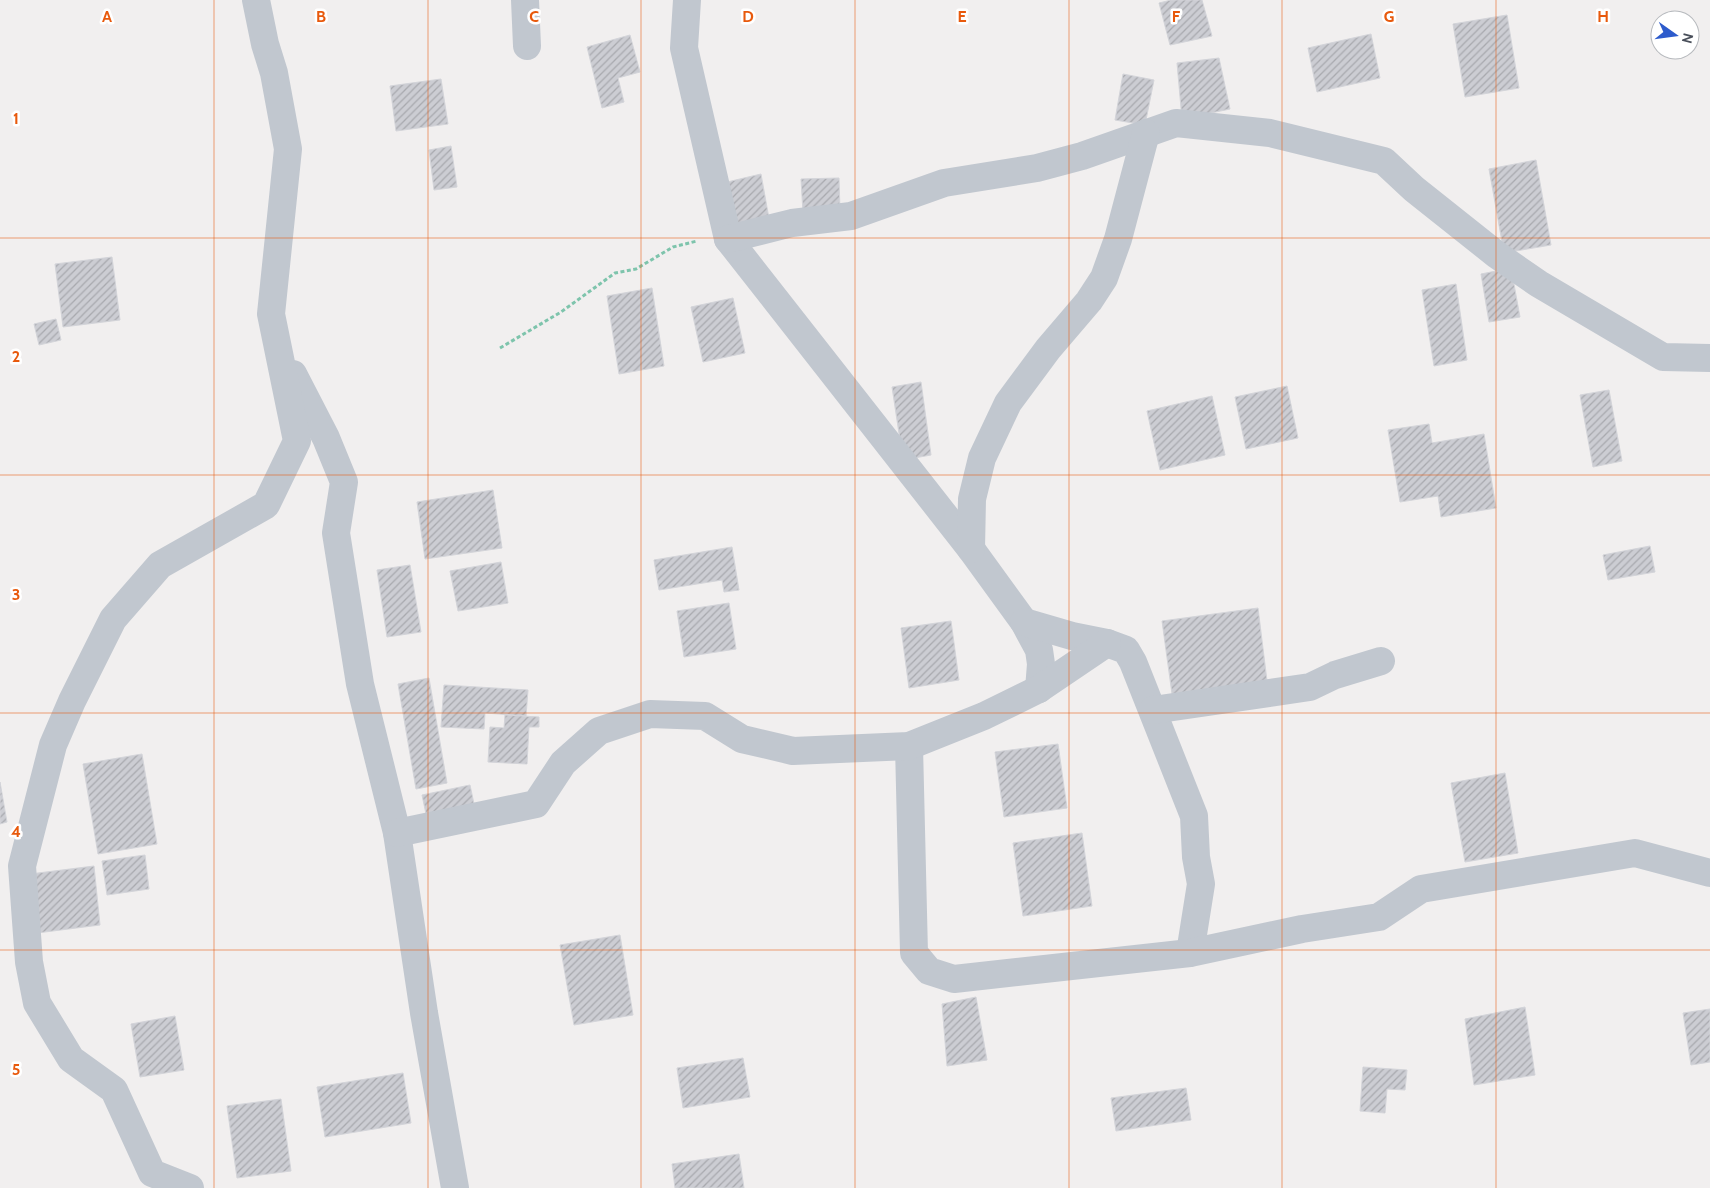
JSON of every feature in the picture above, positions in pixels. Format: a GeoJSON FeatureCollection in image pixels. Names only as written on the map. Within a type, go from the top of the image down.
{"type":"FeatureCollection","features":[{"type":"Feature","properties":{"kind":"street"},"geometry":{"type":"LineString","coordinates":[[190,1188],[152,1173],[114,1090],[71,1059],[37,1003],[29,962],[22,866],[53,745],[72,701],[113,619],[160,565],[266,505],[297,441],[271,314],[288,148],[274,73],[265,44],[256,0]]}},
{"type":"Feature","properties":{"kind":"street"},"geometry":{"type":"LineString","coordinates":[[526,0],[527,46]]}},
{"type":"Feature","properties":{"kind":"street"},"geometry":{"type":"LineString","coordinates":[[687,0],[684,48],[728,239],[971,549],[1024,622],[1039,650],[1041,664],[1039,689]]}},
{"type":"Feature","properties":{"kind":"street"},"geometry":{"type":"LineString","coordinates":[[728,239],[792,224],[851,216],[944,183],[1037,168],[1082,156],[1176,123],[1270,134],[1384,161],[1414,189],[1496,255],[1539,284],[1664,356],[1710,358]]}},
{"type":"Feature","properties":{"kind":"street"},"geometry":{"type":"LineString","coordinates":[[971,549],[972,499],[982,458],[1008,403],[1048,349],[1089,301],[1104,278],[1118,239],[1146,133]]}},
{"type":"Feature","properties":{"kind":"street"},"geometry":{"type":"LineString","coordinates":[[271,314],[297,384],[326,438],[344,482],[336,533],[360,684],[397,833],[424,1013],[455,1188]]}},
{"type":"Feature","properties":{"kind":"street"},"geometry":{"type":"LineString","coordinates":[[1024,622],[1065,635],[1107,643],[1126,650],[1153,710],[1194,816],[1196,857],[1201,884],[1190,953]]}},
{"type":"Feature","properties":{"kind":"street"},"geometry":{"type":"LineString","coordinates":[[397,833],[536,804],[563,763],[599,731],[650,714],[705,716],[742,738],[793,751],[909,746],[984,716],[1039,689],[1107,643]]}},
{"type":"Feature","properties":{"kind":"street"},"geometry":{"type":"LineString","coordinates":[[1153,710],[1310,687],[1335,676],[1381,661]]}},
{"type":"Feature","properties":{"kind":"street"},"geometry":{"type":"LineString","coordinates":[[909,746],[914,953],[928,971],[954,979],[1190,953],[1302,929],[1379,916],[1421,889],[1635,853],[1710,873]]}},
{"type":"Feature","properties":{"kind":"path"},"geometry":{"type":"LineString","coordinates":[[500,348],[561,312],[615,273],[636,269],[673,247],[692,241],[728,239]]}},
{"type":"Feature","properties":{"kind":"building"},"geometry":{"type":"Polygon","coordinates":[[[1171,0],[1202,0],[1212,36],[1170,45],[1159,3],[1171,0]]]}},
{"type":"Feature","properties":{"kind":"building"},"geometry":{"type":"Polygon","coordinates":[[[1507,15],[1519,88],[1465,97],[1453,24],[1507,15]]]}},
{"type":"Feature","properties":{"kind":"building"},"geometry":{"type":"Polygon","coordinates":[[[1371,34],[1380,78],[1317,92],[1308,48],[1371,34]]]}},
{"type":"Feature","properties":{"kind":"building"},"geometry":{"type":"Polygon","coordinates":[[[630,35],[640,72],[618,78],[624,102],[602,108],[587,47],[630,35]]]}},
{"type":"Feature","properties":{"kind":"building"},"geometry":{"type":"Polygon","coordinates":[[[1219,58],[1230,109],[1182,119],[1177,63],[1219,58]]]}},
{"type":"Feature","properties":{"kind":"building"},"geometry":{"type":"Polygon","coordinates":[[[1123,74],[1154,80],[1145,125],[1115,120],[1123,74]]]}},
{"type":"Feature","properties":{"kind":"building"},"geometry":{"type":"Polygon","coordinates":[[[441,79],[448,124],[396,131],[390,86],[441,79]]]}},
{"type":"Feature","properties":{"kind":"building"},"geometry":{"type":"Polygon","coordinates":[[[451,146],[457,187],[434,190],[429,150],[451,146]]]}},
{"type":"Feature","properties":{"kind":"building"},"geometry":{"type":"Polygon","coordinates":[[[1536,160],[1551,245],[1504,253],[1489,169],[1536,160]]]}},
{"type":"Feature","properties":{"kind":"building"},"geometry":{"type":"Polygon","coordinates":[[[761,174],[770,224],[732,231],[723,183],[761,174]]]}},
{"type":"Feature","properties":{"kind":"building"},"geometry":{"type":"Polygon","coordinates":[[[839,178],[840,211],[803,213],[801,179],[839,178]]]}},
{"type":"Feature","properties":{"kind":"building"},"geometry":{"type":"Polygon","coordinates":[[[112,257],[120,320],[63,327],[55,264],[112,257]]]}},
{"type":"Feature","properties":{"kind":"building"},"geometry":{"type":"Polygon","coordinates":[[[1511,268],[1520,317],[1489,322],[1481,274],[1511,268]]]}},
{"type":"Feature","properties":{"kind":"building"},"geometry":{"type":"Polygon","coordinates":[[[1456,284],[1467,360],[1434,366],[1422,290],[1456,284]]]}},
{"type":"Feature","properties":{"kind":"building"},"geometry":{"type":"Polygon","coordinates":[[[652,288],[664,366],[619,374],[607,296],[652,288]]]}},
{"type":"Feature","properties":{"kind":"building"},"geometry":{"type":"Polygon","coordinates":[[[733,298],[745,353],[703,362],[691,307],[733,298]]]}},
{"type":"Feature","properties":{"kind":"building"},"geometry":{"type":"Polygon","coordinates":[[[56,319],[61,340],[39,345],[34,324],[56,319]]]}},
{"type":"Feature","properties":{"kind":"building"},"geometry":{"type":"Polygon","coordinates":[[[921,382],[931,455],[903,460],[892,387],[921,382]]]}},
{"type":"Feature","properties":{"kind":"building"},"geometry":{"type":"Polygon","coordinates":[[[1287,386],[1298,438],[1246,449],[1235,397],[1287,386]]]}},
{"type":"Feature","properties":{"kind":"building"},"geometry":{"type":"Polygon","coordinates":[[[1609,390],[1622,461],[1593,467],[1580,395],[1609,390]]]}},
{"type":"Feature","properties":{"kind":"building"},"geometry":{"type":"Polygon","coordinates":[[[1212,396],[1225,455],[1160,470],[1147,411],[1212,396]]]}},
{"type":"Feature","properties":{"kind":"building"},"geometry":{"type":"Polygon","coordinates":[[[1429,424],[1432,443],[1484,434],[1496,508],[1441,517],[1438,496],[1400,502],[1388,430],[1429,424]]]}},
{"type":"Feature","properties":{"kind":"building"},"geometry":{"type":"Polygon","coordinates":[[[493,490],[502,548],[425,559],[417,502],[493,490]]]}},
{"type":"Feature","properties":{"kind":"building"},"geometry":{"type":"Polygon","coordinates":[[[1650,546],[1655,572],[1608,580],[1603,555],[1650,546]]]}},
{"type":"Feature","properties":{"kind":"building"},"geometry":{"type":"Polygon","coordinates":[[[732,547],[739,590],[724,592],[722,580],[659,590],[654,560],[732,547]]]}},
{"type":"Feature","properties":{"kind":"building"},"geometry":{"type":"Polygon","coordinates":[[[501,562],[508,603],[458,611],[450,571],[501,562]]]}},
{"type":"Feature","properties":{"kind":"building"},"geometry":{"type":"Polygon","coordinates":[[[410,565],[421,632],[387,637],[377,570],[410,565]]]}},
{"type":"Feature","properties":{"kind":"building"},"geometry":{"type":"Polygon","coordinates":[[[729,603],[736,649],[684,657],[677,611],[729,603]]]}},
{"type":"Feature","properties":{"kind":"building"},"geometry":{"type":"Polygon","coordinates":[[[1258,608],[1267,681],[1172,694],[1162,621],[1258,608]]]}},
{"type":"Feature","properties":{"kind":"building"},"geometry":{"type":"Polygon","coordinates":[[[951,621],[959,680],[909,688],[901,628],[951,621]]]}},
{"type":"Feature","properties":{"kind":"building"},"geometry":{"type":"Polygon","coordinates":[[[429,678],[447,783],[416,789],[398,684],[429,678]]]}},
{"type":"Feature","properties":{"kind":"building"},"geometry":{"type":"Polygon","coordinates":[[[444,685],[528,690],[526,716],[485,713],[484,729],[441,727],[444,685]]]}},
{"type":"Feature","properties":{"kind":"building"},"geometry":{"type":"Polygon","coordinates":[[[505,715],[539,717],[539,727],[529,727],[527,764],[488,762],[490,727],[504,728],[505,715]]]}},
{"type":"Feature","properties":{"kind":"building"},"geometry":{"type":"Polygon","coordinates":[[[1058,744],[1067,808],[1004,817],[995,752],[1058,744]]]}},
{"type":"Feature","properties":{"kind":"building"},"geometry":{"type":"Polygon","coordinates":[[[142,754],[157,844],[98,854],[83,764],[142,754]]]}},
{"type":"Feature","properties":{"kind":"building"},"geometry":{"type":"Polygon","coordinates":[[[1505,773],[1518,853],[1465,862],[1451,783],[1505,773]]]}},
{"type":"Feature","properties":{"kind":"building"},"geometry":{"type":"Polygon","coordinates":[[[0,782],[7,822],[0,824],[0,782]]]}},
{"type":"Feature","properties":{"kind":"building"},"geometry":{"type":"Polygon","coordinates":[[[470,785],[474,804],[426,814],[422,795],[470,785]]]}},
{"type":"Feature","properties":{"kind":"building"},"geometry":{"type":"Polygon","coordinates":[[[1082,833],[1092,906],[1023,916],[1013,843],[1082,833]]]}},
{"type":"Feature","properties":{"kind":"building"},"geometry":{"type":"Polygon","coordinates":[[[145,855],[149,889],[107,895],[102,861],[145,855]]]}},
{"type":"Feature","properties":{"kind":"building"},"geometry":{"type":"Polygon","coordinates":[[[94,866],[100,925],[37,933],[30,874],[94,866]]]}},
{"type":"Feature","properties":{"kind":"building"},"geometry":{"type":"Polygon","coordinates":[[[620,935],[633,1015],[574,1025],[560,945],[620,935]]]}},
{"type":"Feature","properties":{"kind":"building"},"geometry":{"type":"Polygon","coordinates":[[[976,997],[987,1060],[947,1066],[942,1004],[976,997]]]}},
{"type":"Feature","properties":{"kind":"building"},"geometry":{"type":"Polygon","coordinates":[[[1525,1007],[1535,1075],[1474,1085],[1465,1019],[1525,1007]]]}},
{"type":"Feature","properties":{"kind":"building"},"geometry":{"type":"Polygon","coordinates":[[[1710,1009],[1710,1062],[1691,1065],[1683,1013],[1710,1009]]]}},
{"type":"Feature","properties":{"kind":"building"},"geometry":{"type":"Polygon","coordinates":[[[175,1016],[184,1070],[140,1077],[131,1024],[175,1016]]]}},
{"type":"Feature","properties":{"kind":"building"},"geometry":{"type":"Polygon","coordinates":[[[743,1058],[750,1097],[683,1108],[677,1068],[743,1058]]]}},
{"type":"Feature","properties":{"kind":"building"},"geometry":{"type":"Polygon","coordinates":[[[1363,1067],[1407,1070],[1405,1090],[1387,1089],[1385,1113],[1360,1111],[1363,1067]]]}},
{"type":"Feature","properties":{"kind":"building"},"geometry":{"type":"Polygon","coordinates":[[[403,1073],[411,1123],[325,1137],[317,1087],[403,1073]]]}},
{"type":"Feature","properties":{"kind":"building"},"geometry":{"type":"Polygon","coordinates":[[[1186,1088],[1191,1120],[1116,1131],[1111,1098],[1186,1088]]]}},
{"type":"Feature","properties":{"kind":"building"},"geometry":{"type":"Polygon","coordinates":[[[281,1099],[291,1171],[237,1178],[227,1106],[281,1099]]]}},
{"type":"Feature","properties":{"kind":"building"},"geometry":{"type":"Polygon","coordinates":[[[739,1154],[744,1188],[675,1188],[672,1164],[739,1154]]]}}]}
